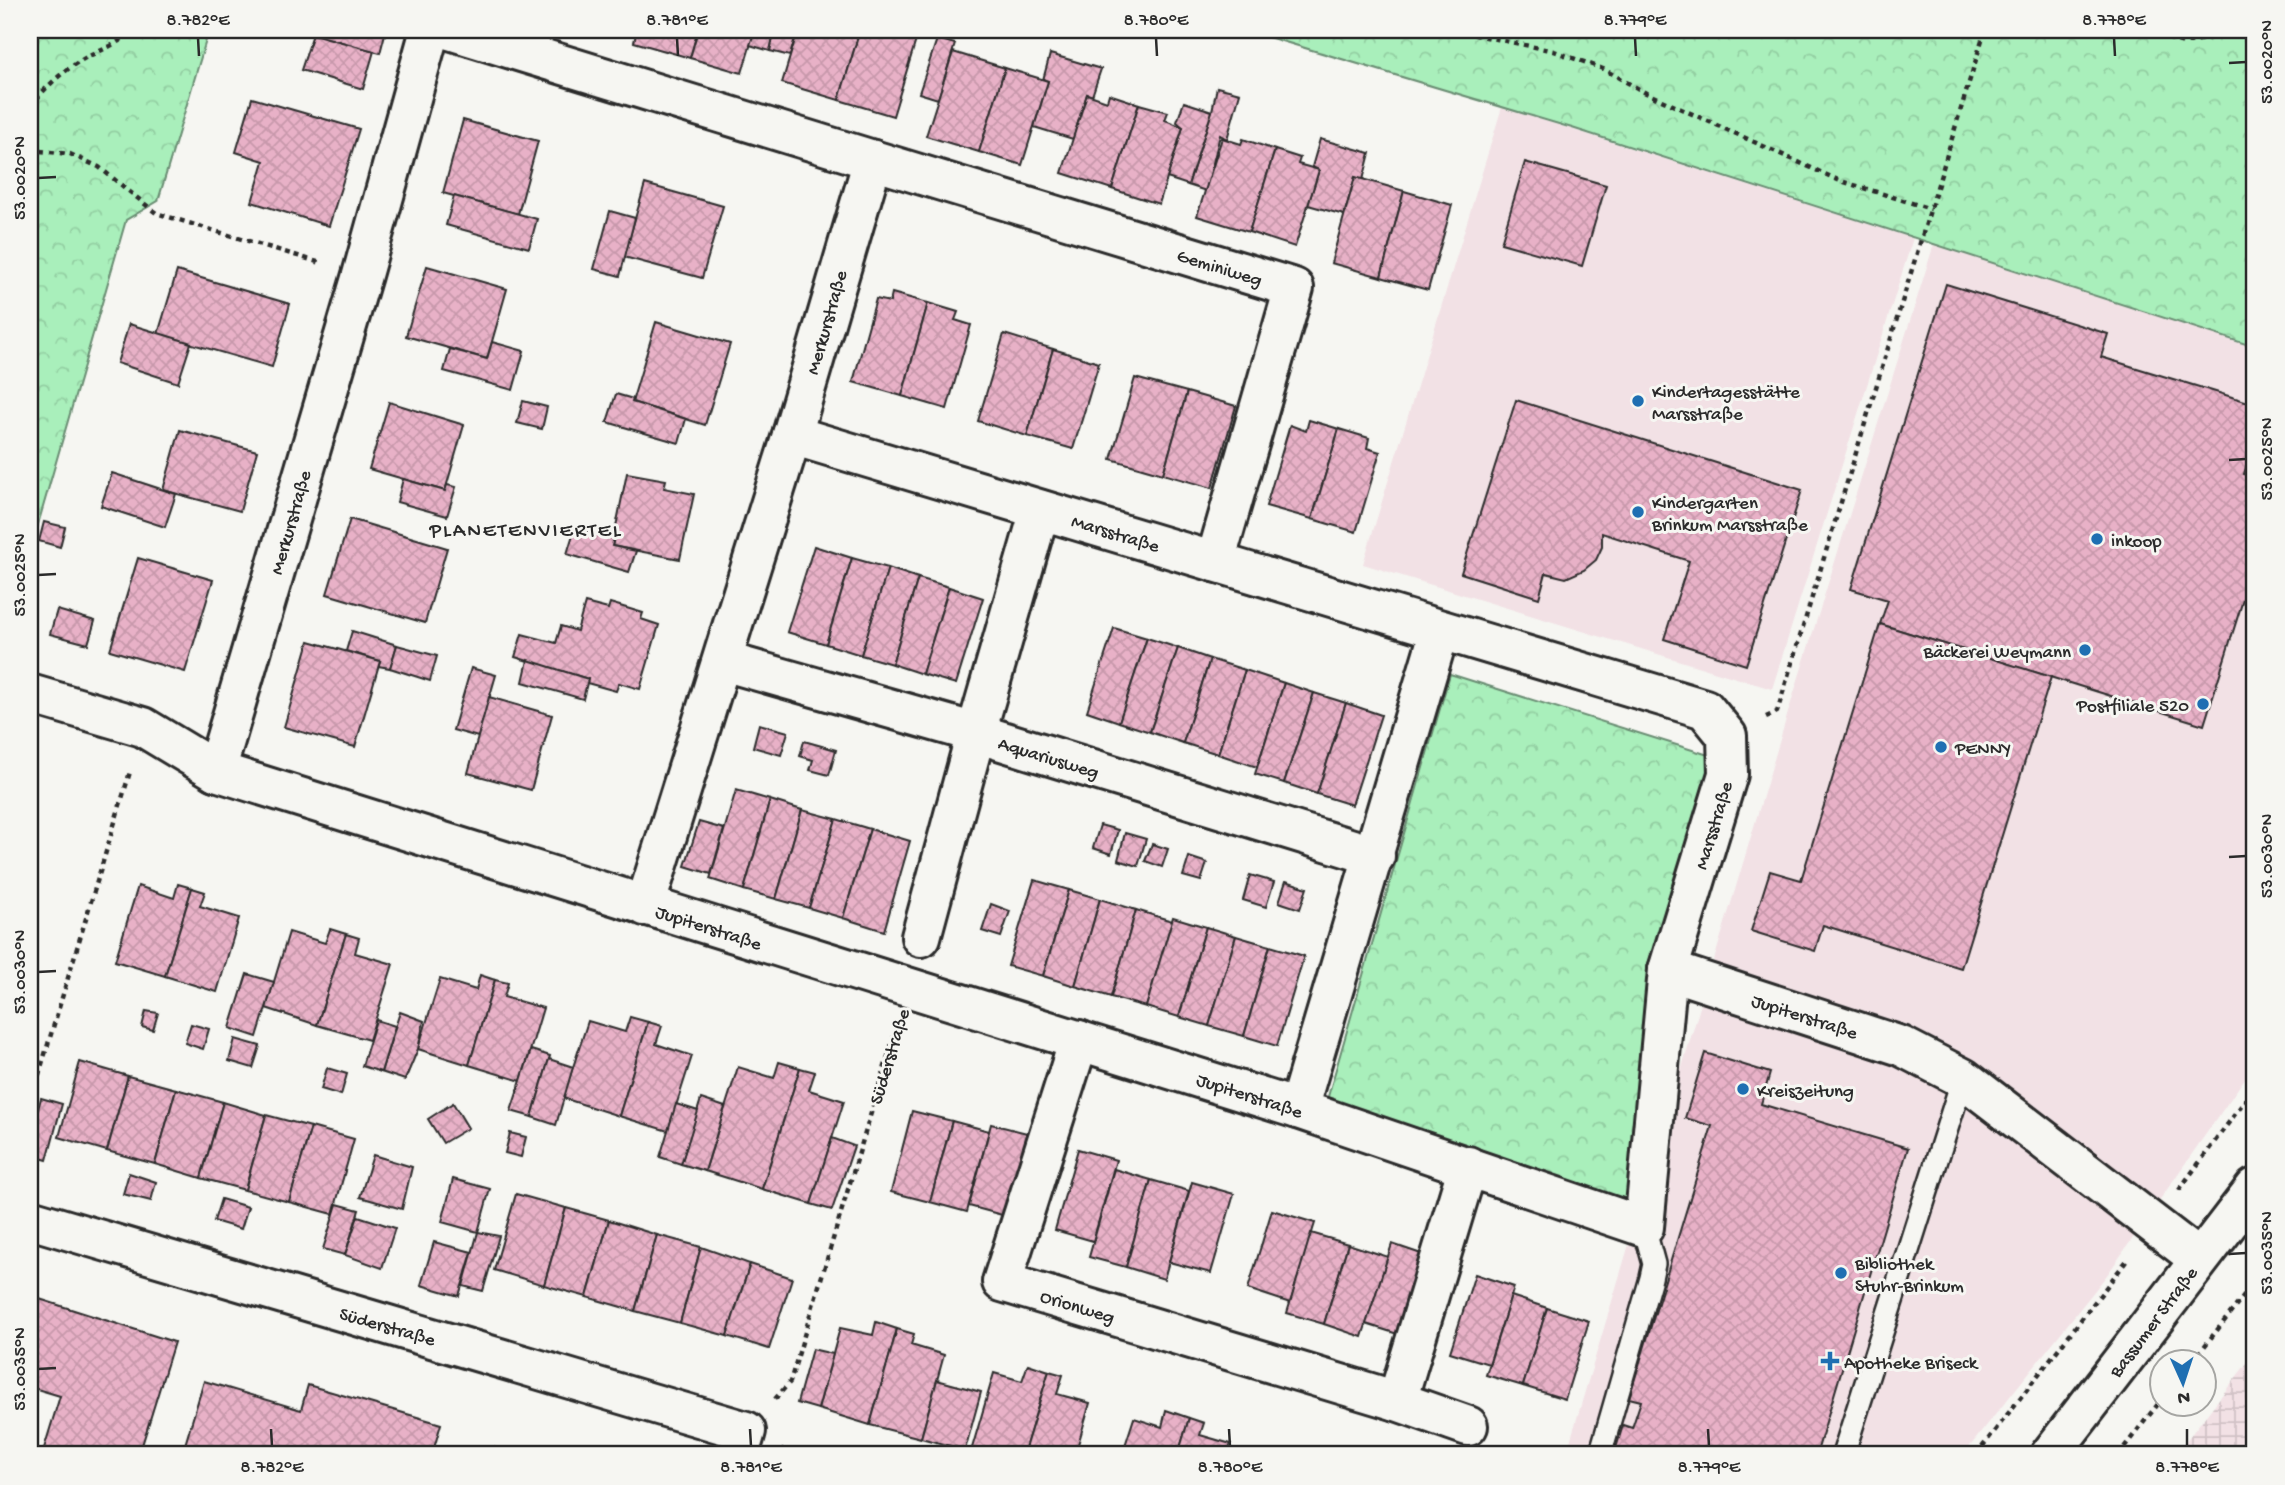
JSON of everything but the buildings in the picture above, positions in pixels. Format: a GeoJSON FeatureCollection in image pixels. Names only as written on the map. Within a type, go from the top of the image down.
{"type":"FeatureCollection","features":[{"type":"Feature","properties":{"kind":"street","name":"Merkurstraße"},"geometry":{"type":"LineString","coordinates":[[216,771],[362,275],[430,30]]}},
{"type":"Feature","properties":{"kind":"street"},"geometry":{"type":"LineString","coordinates":[[450,30],[873,160]]}},
{"type":"Feature","properties":{"kind":"street","name":"Merkurstraße"},"geometry":{"type":"LineString","coordinates":[[645,906],[723,661],[873,160]]}},
{"type":"Feature","properties":{"kind":"street","name":"Geminiweg"},"geometry":{"type":"LineString","coordinates":[[873,160],[1294,288],[1215,562]]}},
{"type":"Feature","properties":{"kind":"street","name":"Marsstraße"},"geometry":{"type":"LineString","coordinates":[[792,435],[1705,709],[1727,736],[1728,774],[1668,970]]}},
{"type":"Feature","properties":{"kind":"street"},"geometry":{"type":"LineString","coordinates":[[921,937],[1040,510]]}},
{"type":"Feature","properties":{"kind":"street"},"geometry":{"type":"LineString","coordinates":[[1298,1109],[1440,630]]}},
{"type":"Feature","properties":{"kind":"street","name":"Aquariusweg"},"geometry":{"type":"LineString","coordinates":[[723,661],[976,733],[1374,856]]}},
{"type":"Feature","properties":{"kind":"street","name":"Jupiterstraße"},"geometry":{"type":"LineString","coordinates":[[30,694],[143,727],[216,771],[1298,1109],[1644,1227]]}},
{"type":"Feature","properties":{"kind":"street"},"geometry":{"type":"LineString","coordinates":[[1644,1227],[1668,970]]}},
{"type":"Feature","properties":{"kind":"street","name":"Jupiterstraße"},"geometry":{"type":"LineString","coordinates":[[1668,970],[1901,1046],[1963,1078],[2199,1259]]}},
{"type":"Feature","properties":{"kind":"street","name":"Orionweg"},"geometry":{"type":"LineString","coordinates":[[1079,1040],[1002,1282],[1397,1401],[1468,1426]]}},
{"type":"Feature","properties":{"kind":"street"},"geometry":{"type":"LineString","coordinates":[[1397,1401],[1468,1166]]}},
{"type":"Feature","properties":{"kind":"street","name":"Bassumer Straße"},"geometry":{"type":"LineString","coordinates":[[2050,1455],[2255,1188]]}},
{"type":"Feature","properties":{"kind":"street","name":"Süderstraße"},"geometry":{"type":"LineString","coordinates":[[30,1219],[742,1443]]}},
{"type":"Feature","properties":{"kind":"lane"},"geometry":{"type":"LineString","coordinates":[[1843,1455],[1963,1078]]}},
{"type":"Feature","properties":{"kind":"lane"},"geometry":{"type":"LineString","coordinates":[[1600,1455],[1654,1264],[1644,1227]]}},
{"type":"Feature","properties":{"kind":"path"},"geometry":{"type":"LineString","coordinates":[[30,107],[41,91],[80,61],[127,37],[133,30]]}},
{"type":"Feature","properties":{"kind":"path"},"geometry":{"type":"LineString","coordinates":[[1465,30],[1476,35],[1553,51],[1603,69],[1646,93],[1838,180],[1931,209]]}},
{"type":"Feature","properties":{"kind":"path"},"geometry":{"type":"LineString","coordinates":[[1727,736],[1777,712],[1985,30]]}},
{"type":"Feature","properties":{"kind":"path"},"geometry":{"type":"LineString","coordinates":[[2139,30],[2184,43],[2238,30]]}},
{"type":"Feature","properties":{"kind":"path"},"geometry":{"type":"LineString","coordinates":[[30,150],[70,154],[99,167],[156,213],[362,275]]}},
{"type":"Feature","properties":{"kind":"path"},"geometry":{"type":"LineString","coordinates":[[30,1104],[143,727]]}},
{"type":"Feature","properties":{"kind":"path","name":"Süderstraße"},"geometry":{"type":"LineString","coordinates":[[742,1443],[790,1382],[908,989]]}},
{"type":"Feature","properties":{"kind":"path"},"geometry":{"type":"LineString","coordinates":[[1976,1455],[2049,1363],[2255,1087]]}},
{"type":"Feature","properties":{"kind":"path"},"geometry":{"type":"LineString","coordinates":[[2204,1348],[2255,1282]]}},
{"type":"Feature","properties":{"kind":"path"},"geometry":{"type":"LineString","coordinates":[[2118,1455],[2148,1417]]}},
{"type":"Feature","properties":{"kind":"shaded area","name":"Kindertagesstätte Marsstraße"},"geometry":{"type":"Polygon","coordinates":[[[1502,107],[1913,238],[1772,689],[1363,564],[1502,107]]]}},
{"type":"Feature","properties":{"kind":"shaded area"},"geometry":{"type":"Polygon","coordinates":[[[1934,244],[2255,347],[2255,1064],[2107,1275],[1963,1455],[1566,1455],[1793,696],[1934,244]]]}},
{"type":"Feature","properties":{"kind":"shaded area"},"geometry":{"type":"Polygon","coordinates":[[[2255,1353],[2255,1455],[2175,1455],[2204,1418],[2218,1418],[2218,1400],[2255,1353]]]}},
{"type":"Feature","properties":{"kind":"green space"},"geometry":{"type":"Polygon","coordinates":[[[30,30],[209,30],[158,201],[126,220],[30,552],[30,30]]]}},
{"type":"Feature","properties":{"kind":"green space"},"geometry":{"type":"Polygon","coordinates":[[[1245,30],[2255,30],[2255,347],[1572,128],[1245,30]]]}},
{"type":"Feature","properties":{"kind":"green space"},"geometry":{"type":"Polygon","coordinates":[[[1450,674],[1718,758],[1633,1205],[1327,1100],[1450,674]]]}},
{"type":"Feature","properties":{"kind":"place","name":"Kindertagesstätte Marsstraße"},"geometry":{"type":"Point","coordinates":[1638,401]}},
{"type":"Feature","properties":{"kind":"place","name":"Kindergarten Brinkum Marsstraße"},"geometry":{"type":"Point","coordinates":[1638,512]}},
{"type":"Feature","properties":{"kind":"place","name":"inkoop"},"geometry":{"type":"Point","coordinates":[2097,539]}},
{"type":"Feature","properties":{"kind":"place","name":"Bäckerei Weymann"},"geometry":{"type":"Point","coordinates":[2085,650]}},
{"type":"Feature","properties":{"kind":"place","name":"Postfiliale 520"},"geometry":{"type":"Point","coordinates":[2203,704]}},
{"type":"Feature","properties":{"kind":"place","name":"PENNY"},"geometry":{"type":"Point","coordinates":[1941,747]}},
{"type":"Feature","properties":{"kind":"place","name":"Kreiszeitung"},"geometry":{"type":"Point","coordinates":[1743,1089]}},
{"type":"Feature","properties":{"kind":"place","name":"Bibliothek Stuhr-Brinkum"},"geometry":{"type":"Point","coordinates":[1841,1273]}},
{"type":"Feature","properties":{"kind":"place","name":"Apotheke Briseck"},"geometry":{"type":"Point","coordinates":[1830,1361]}},
{"type":"Feature","properties":{"kind":"district","name":"PLANETENVIERTEL"},"geometry":{"type":"Point","coordinates":[526,529]}}]}
